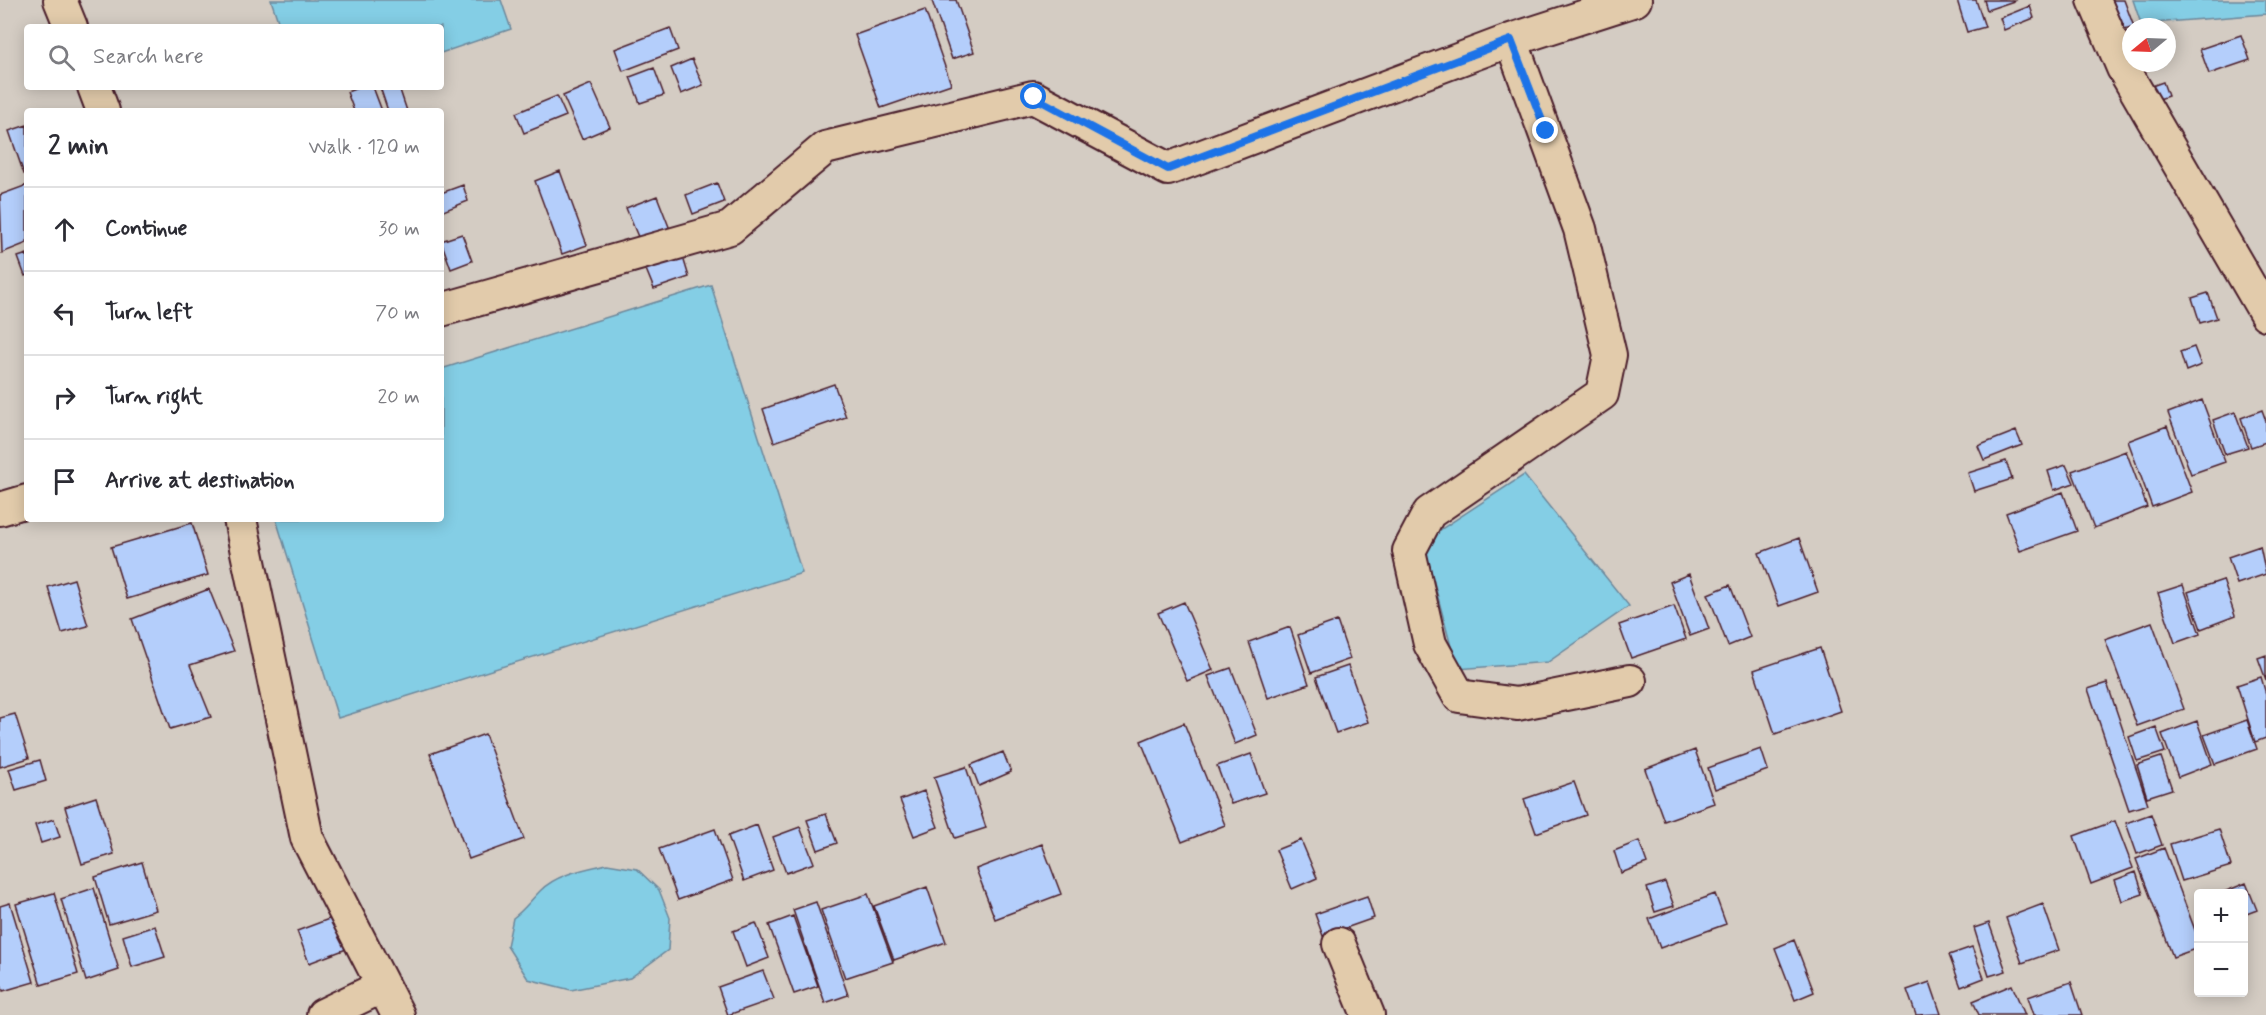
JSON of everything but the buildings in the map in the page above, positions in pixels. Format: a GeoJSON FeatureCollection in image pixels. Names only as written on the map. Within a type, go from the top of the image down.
{"type":"FeatureCollection","features":[{"type":"Feature","properties":{"kind":"street"},"geometry":{"type":"LineString","coordinates":[[60,0],[70,24]]}},
{"type":"Feature","properties":{"kind":"street"},"geometry":{"type":"LineString","coordinates":[[444,309],[730,228],[825,148],[1034,97],[1168,169],[1511,40],[1635,0]]}},
{"type":"Feature","properties":{"kind":"street"},"geometry":{"type":"LineString","coordinates":[[2094,0],[2123,68],[2266,314]]}},
{"type":"Feature","properties":{"kind":"street"},"geometry":{"type":"LineString","coordinates":[[1511,40],[1580,229],[1610,355],[1602,394],[1429,513],[1409,550],[1430,644],[1459,696],[1517,704],[1630,681]]}},
{"type":"Feature","properties":{"kind":"street"},"geometry":{"type":"LineString","coordinates":[[95,90],[102,108]]}},
{"type":"Feature","properties":{"kind":"street"},"geometry":{"type":"LineString","coordinates":[[0,509],[24,502]]}},
{"type":"Feature","properties":{"kind":"street"},"geometry":{"type":"LineString","coordinates":[[241,522],[307,838],[398,1015]]}},
{"type":"Feature","properties":{"kind":"street"},"geometry":{"type":"LineString","coordinates":[[1339,944],[1368,1015]]}},
{"type":"Feature","properties":{"kind":"street"},"geometry":{"type":"LineString","coordinates":[[323,1015],[383,986]]}},
{"type":"Feature","properties":{"kind":"water"},"geometry":{"type":"Polygon","coordinates":[[[271,0],[501,0],[511,29],[444,52],[444,24],[279,24],[271,0]]]}},
{"type":"Feature","properties":{"kind":"water"},"geometry":{"type":"Polygon","coordinates":[[[2133,0],[2266,0],[2266,14],[2176,21],[2176,18],[2139,18],[2133,0]]]}},
{"type":"Feature","properties":{"kind":"water"},"geometry":{"type":"Polygon","coordinates":[[[711,285],[802,573],[338,718],[277,522],[444,522],[444,368],[711,285]]]}},
{"type":"Feature","properties":{"kind":"water"},"geometry":{"type":"Polygon","coordinates":[[[1524,475],[1629,606],[1548,662],[1457,669],[1423,541],[1524,475]]]}},
{"type":"Feature","properties":{"kind":"water"},"geometry":{"type":"Polygon","coordinates":[[[607,864],[637,869],[659,890],[670,918],[668,950],[630,978],[571,990],[528,979],[507,946],[513,918],[554,880],[607,864]]]}},
{"type":"Feature","properties":{"kind":"route"},"geometry":{"type":"LineString","coordinates":[[1034,97],[1168,169],[1511,40],[1546,131]]}}]}
